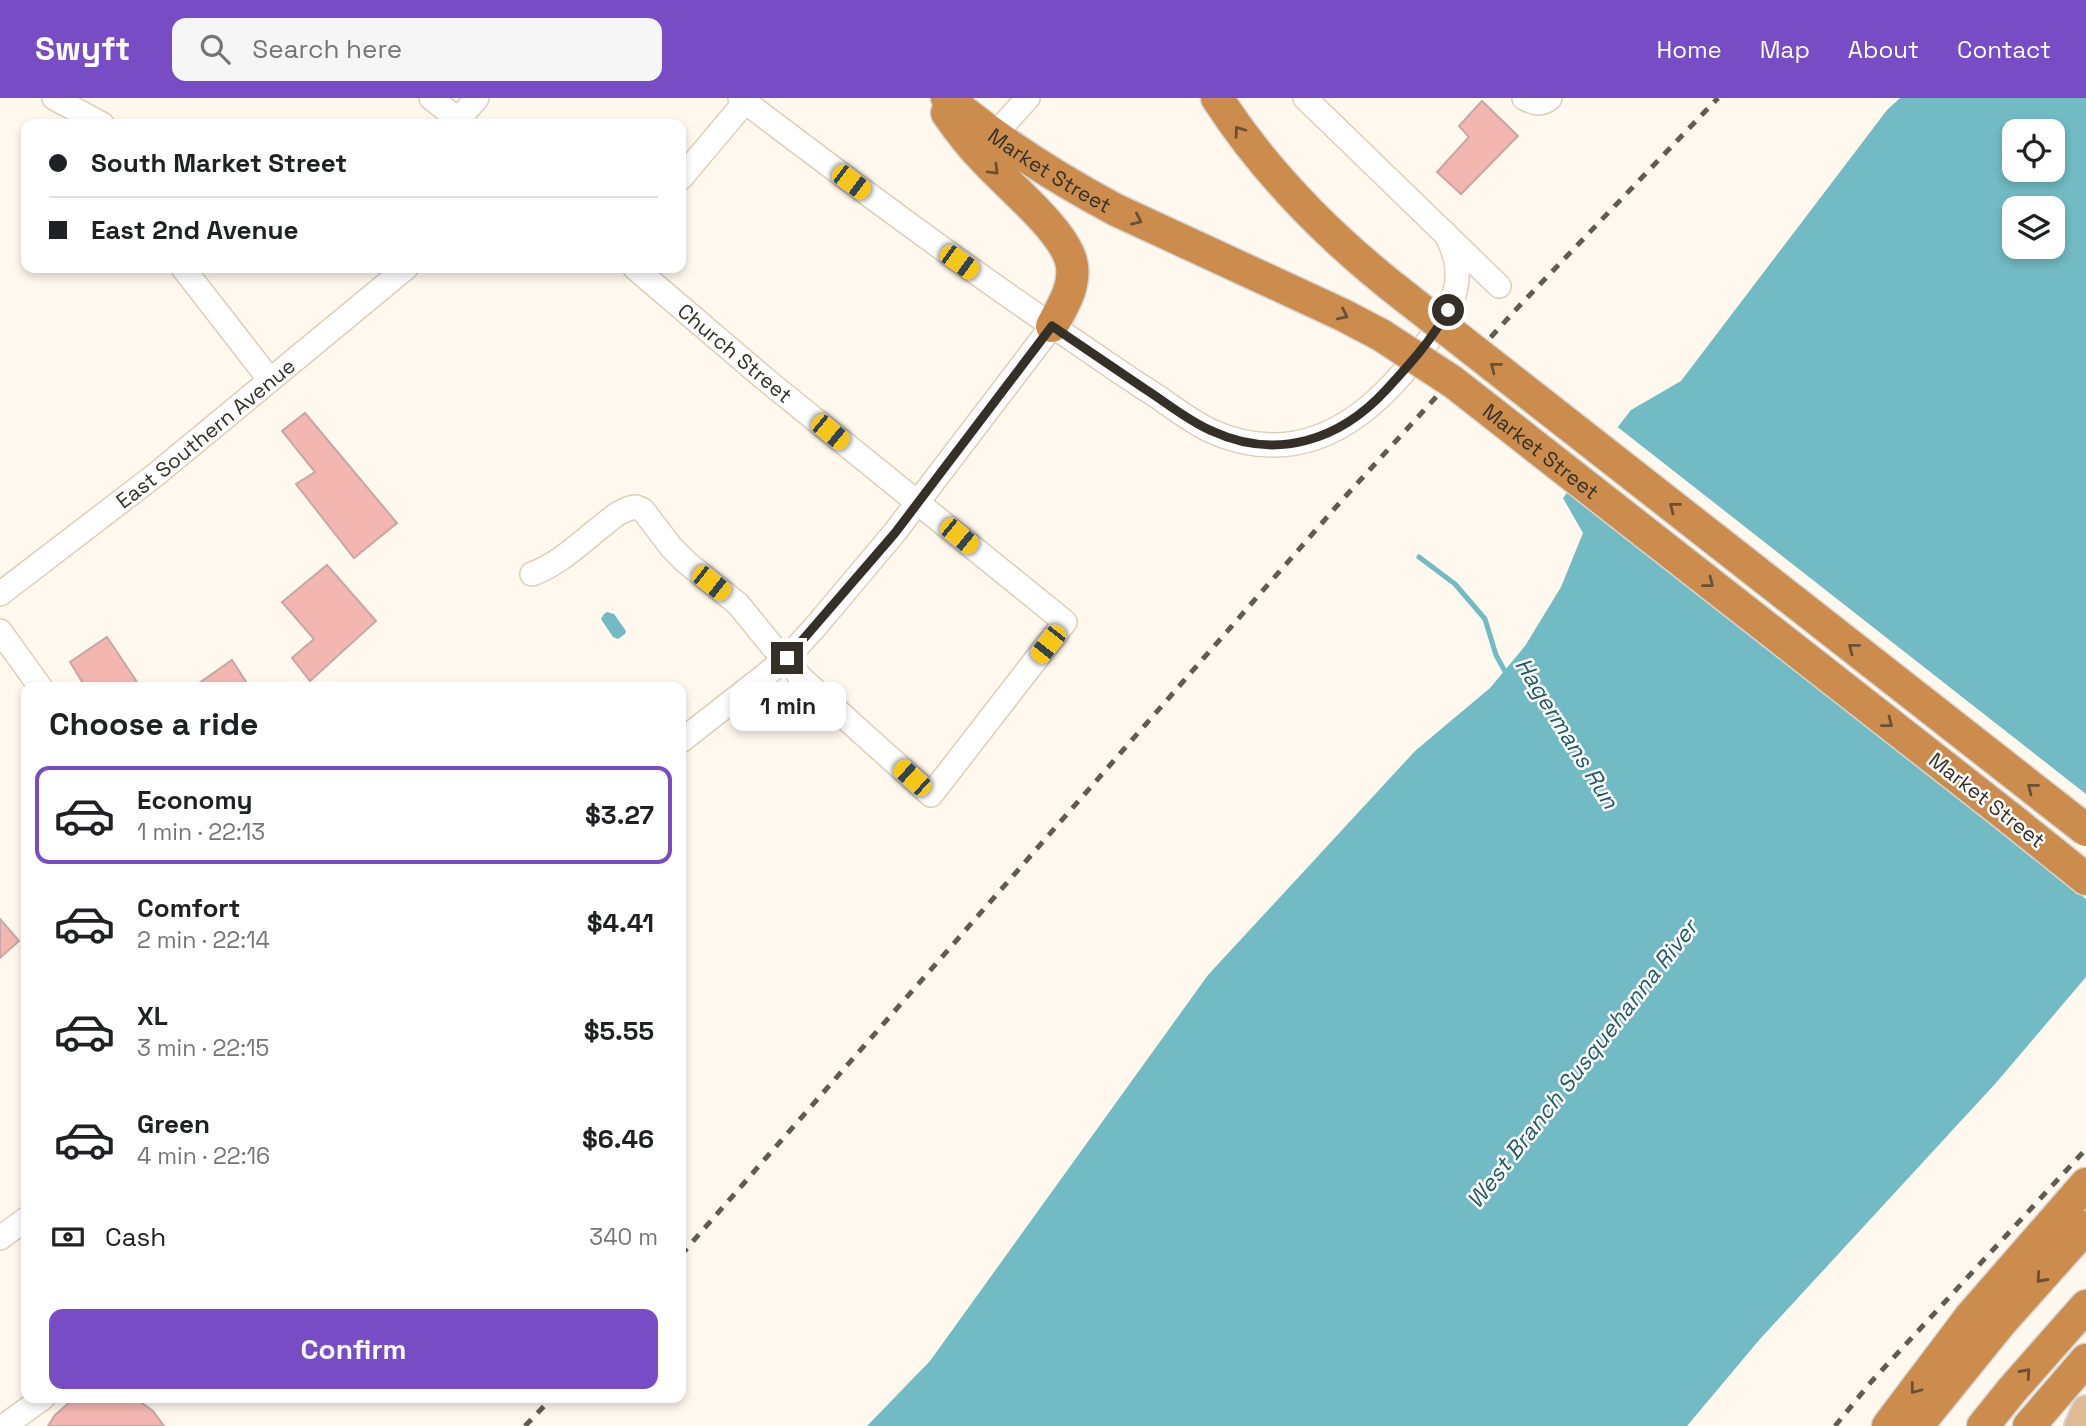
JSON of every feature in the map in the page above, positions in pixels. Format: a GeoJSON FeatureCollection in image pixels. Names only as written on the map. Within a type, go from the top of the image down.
{"type":"FeatureCollection","features":[{"type":"Feature","properties":{"kind":"highway","name":"Market Street"},"geometry":{"type":"LineString","coordinates":[[1217,98],[1264,162],[1310,214],[1358,259],[2086,830]]}},
{"type":"Feature","properties":{"kind":"highway","name":"Market Street"},"geometry":{"type":"LineString","coordinates":[[954,101],[994,135],[1053,175],[1116,211],[1343,315],[1381,335],[1453,382],[2086,878]]}},
{"type":"Feature","properties":{"kind":"highway"},"geometry":{"type":"LineString","coordinates":[[954,101],[971,144],[1068,249],[1073,268],[1071,287],[1052,326]]}},
{"type":"Feature","properties":{"kind":"highway"},"geometry":{"type":"LineString","coordinates":[[1888,1426],[1971,1316],[2086,1184]]}},
{"type":"Feature","properties":{"kind":"highway"},"geometry":{"type":"LineString","coordinates":[[1917,1426],[2002,1321],[2086,1227]]}},
{"type":"Feature","properties":{"kind":"highway"},"geometry":{"type":"LineString","coordinates":[[1983,1426],[2086,1306]]}},
{"type":"Feature","properties":{"kind":"highway"},"geometry":{"type":"LineString","coordinates":[[2029,1426],[2086,1360]]}},
{"type":"Feature","properties":{"kind":"street"},"geometry":{"type":"LineString","coordinates":[[54,98],[93,119]]}},
{"type":"Feature","properties":{"kind":"street"},"geometry":{"type":"LineString","coordinates":[[430,98],[457,119]]}},
{"type":"Feature","properties":{"kind":"street"},"geometry":{"type":"LineString","coordinates":[[463,119],[477,98]]}},
{"type":"Feature","properties":{"kind":"street"},"geometry":{"type":"LineString","coordinates":[[994,135],[1028,98]]}},
{"type":"Feature","properties":{"kind":"street"},"geometry":{"type":"LineString","coordinates":[[1524,98],[1540,103],[1550,98]]}},
{"type":"Feature","properties":{"kind":"street"},"geometry":{"type":"LineString","coordinates":[[686,172],[742,100],[936,246],[1200,426],[1242,442],[1272,445],[1301,442],[1342,427],[1366,410],[1420,352],[1441,324],[1457,281],[1458,269],[1452,246],[1445,233]]}},
{"type":"Feature","properties":{"kind":"street"},"geometry":{"type":"LineString","coordinates":[[1315,101],[1499,286]]}},
{"type":"Feature","properties":{"kind":"street"},"geometry":{"type":"LineString","coordinates":[[187,273],[270,380]]}},
{"type":"Feature","properties":{"kind":"street","name":"East Southern Avenue"},"geometry":{"type":"LineString","coordinates":[[0,594],[91,526],[400,273]]}},
{"type":"Feature","properties":{"kind":"street","name":"Church Street"},"geometry":{"type":"LineString","coordinates":[[641,273],[765,379],[1065,622],[931,795],[800,677],[787,658]]}},
{"type":"Feature","properties":{"kind":"street"},"geometry":{"type":"LineString","coordinates":[[686,737],[787,658],[895,533],[1052,326]]}},
{"type":"Feature","properties":{"kind":"street"},"geometry":{"type":"LineString","coordinates":[[532,574],[567,554],[620,512],[636,506],[643,510],[671,547],[738,604],[773,648],[787,658]]}},
{"type":"Feature","properties":{"kind":"street"},"geometry":{"type":"LineString","coordinates":[[0,631],[37,682]]}},
{"type":"Feature","properties":{"kind":"street"},"geometry":{"type":"LineString","coordinates":[[0,1238],[21,1223]]}},
{"type":"Feature","properties":{"kind":"street"},"geometry":{"type":"LineString","coordinates":[[4,1426],[36,1403]]}},
{"type":"Feature","properties":{"kind":"water","name":"West Branch Susquehanna River"},"geometry":{"type":"Polygon","coordinates":[[[1900,98],[2086,98],[2086,977],[1995,1084],[1760,1339],[1687,1426],[867,1426],[930,1361],[1208,975],[1415,751],[1490,688],[1525,646],[1561,587],[1583,533],[1563,498],[1631,410],[1681,381],[1887,110],[1900,98]]]}},
{"type":"Feature","properties":{"kind":"water"},"geometry":{"type":"Polygon","coordinates":[[[607,612],[614,614],[626,631],[618,639],[613,637],[601,619],[607,612]]]}},
{"type":"Feature","properties":{"kind":"pier"},"geometry":{"type":"Polygon","coordinates":[[[1615,425],[2086,794],[2086,899],[1565,490],[1615,425]]]}},
{"type":"Feature","properties":{"kind":"building"},"geometry":{"type":"Polygon","coordinates":[[[1482,101],[1518,136],[1461,194],[1437,172],[1469,137],[1459,126],[1482,101]]]}},
{"type":"Feature","properties":{"kind":"building"},"geometry":{"type":"Polygon","coordinates":[[[305,413],[397,523],[354,558],[296,484],[315,472],[282,431],[305,413]]]}},
{"type":"Feature","properties":{"kind":"building"},"geometry":{"type":"Polygon","coordinates":[[[327,565],[376,621],[310,681],[292,658],[314,639],[282,602],[327,565]]]}},
{"type":"Feature","properties":{"kind":"building"},"geometry":{"type":"Polygon","coordinates":[[[107,637],[137,682],[82,682],[70,662],[107,637]]]}},
{"type":"Feature","properties":{"kind":"building"},"geometry":{"type":"Polygon","coordinates":[[[232,660],[246,682],[201,682],[232,660]]]}},
{"type":"Feature","properties":{"kind":"building"},"geometry":{"type":"Polygon","coordinates":[[[0,919],[19,941],[0,958],[0,919]]]}},
{"type":"Feature","properties":{"kind":"building"},"geometry":{"type":"Polygon","coordinates":[[[69,1403],[142,1403],[153,1411],[164,1426],[48,1426],[55,1415],[69,1403]]]}},
{"type":"Feature","properties":{"kind":"waterway","name":"Hagermans Run"},"geometry":{"type":"LineString","coordinates":[[1419,557],[1455,584],[1485,619],[1496,655],[1507,675]]}},
{"type":"Feature","properties":{"kind":"railway"},"geometry":{"type":"LineString","coordinates":[[686,1249],[1343,499],[1522,303],[1718,98]]}},
{"type":"Feature","properties":{"kind":"railway"},"geometry":{"type":"LineString","coordinates":[[1835,1426],[1871,1382],[2086,1149]]}},
{"type":"Feature","properties":{"kind":"railway"},"geometry":{"type":"LineString","coordinates":[[525,1426],[547,1403]]}},
{"type":"Feature","properties":{"kind":"route"},"geometry":{"type":"LineString","coordinates":[[787,658],[895,533],[1052,326],[1200,426],[1242,442],[1272,445],[1301,442],[1329,433],[1366,410],[1420,352],[1448,310]]}}]}
